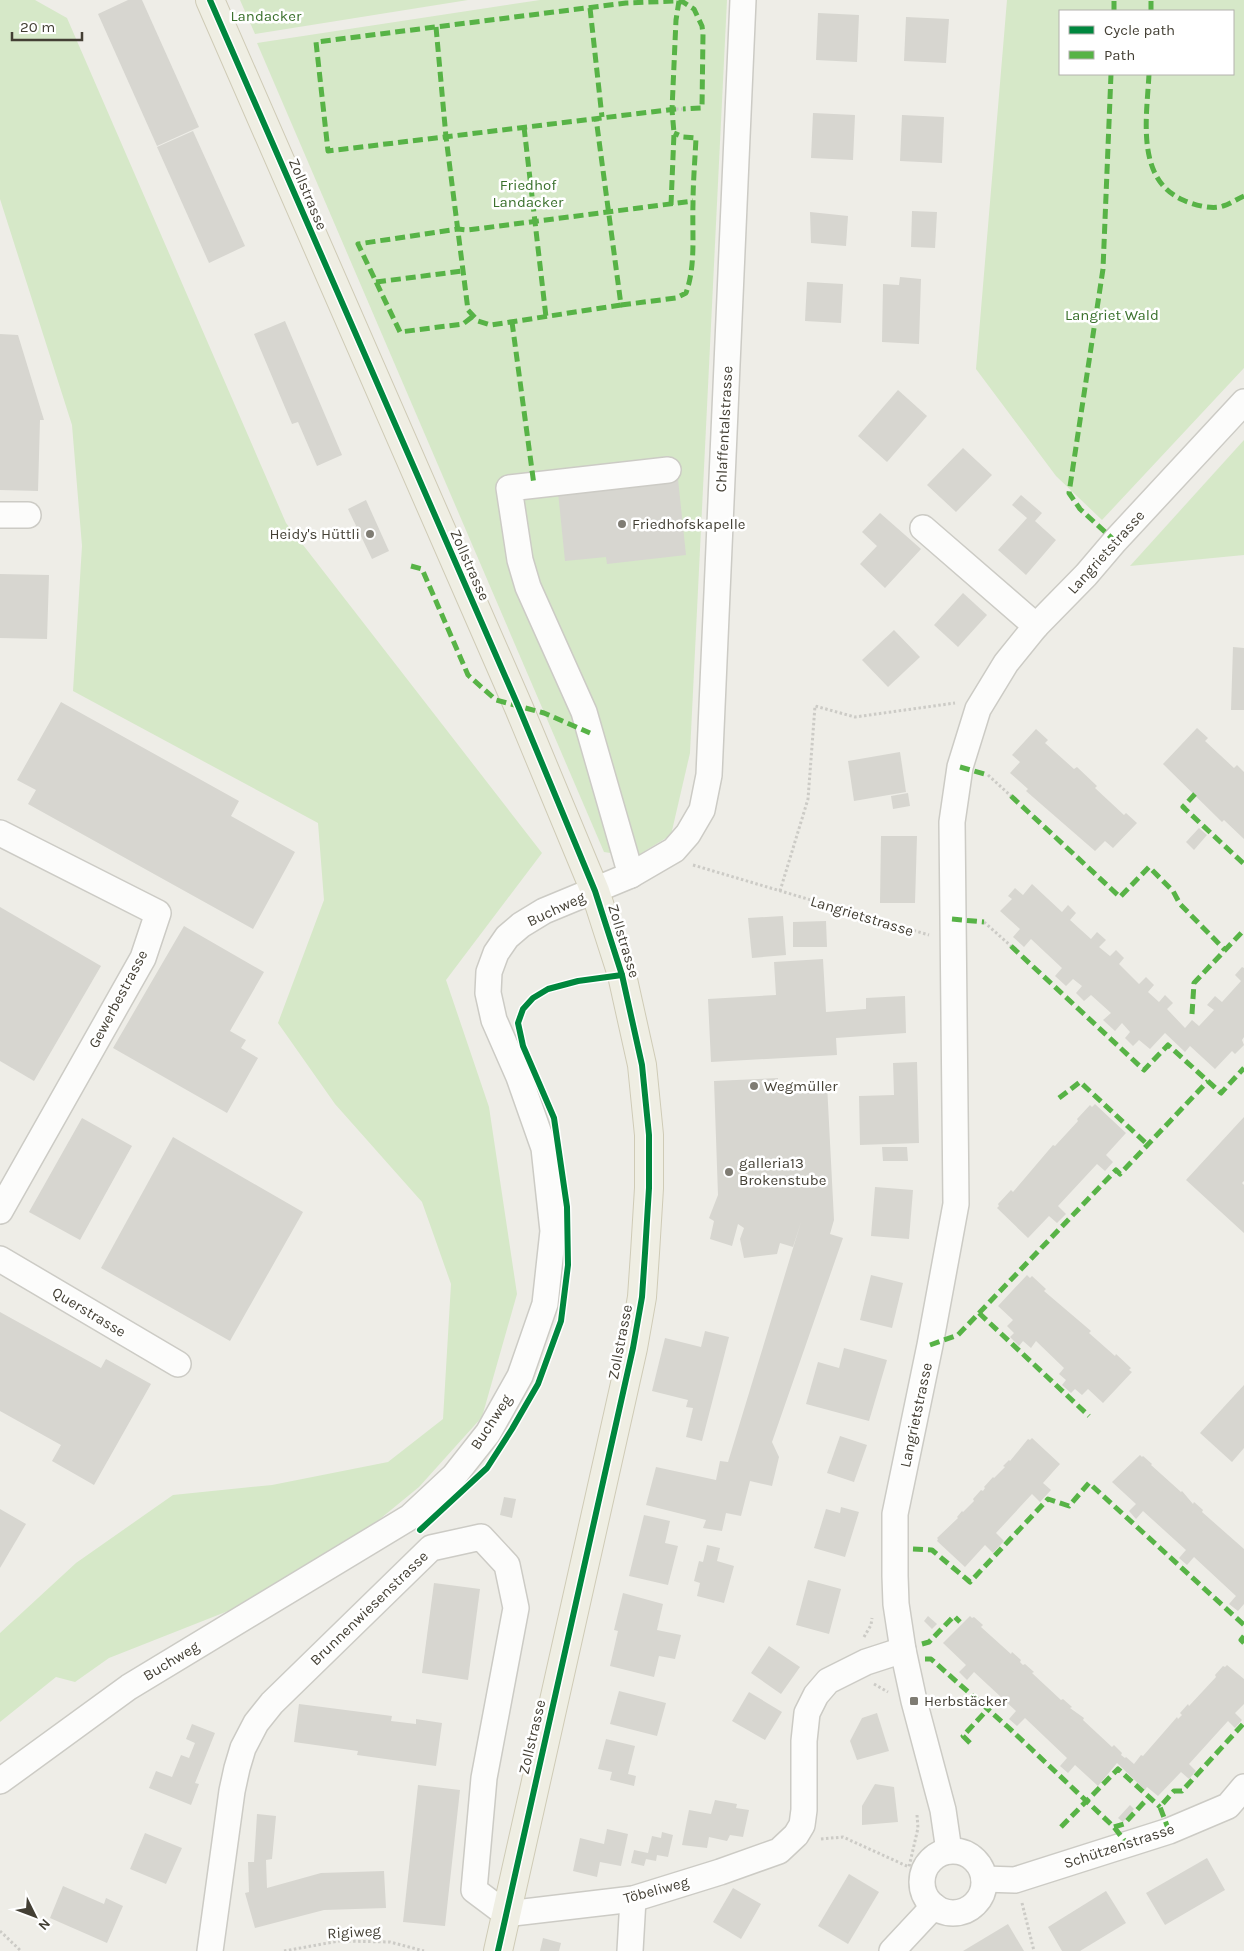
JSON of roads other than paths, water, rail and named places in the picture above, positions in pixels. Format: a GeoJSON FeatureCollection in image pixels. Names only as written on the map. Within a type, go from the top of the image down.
{"type":"FeatureCollection","features":[{"type":"Feature","properties":{"kind":"main road","name":"Zollstrasse"},"geometry":{"type":"LineString","coordinates":[[210,0],[513,693],[595,891],[622,975],[642,1065],[649,1135],[649,1188],[642,1297],[633,1348],[498,1951]]}},
{"type":"Feature","properties":{"kind":"street","name":"Chlaffentalstrasse"},"geometry":{"type":"LineString","coordinates":[[595,891],[631,876],[674,850],[688,834],[702,810],[709,775],[743,0]]}},
{"type":"Feature","properties":{"kind":"street","name":"Langrietstrasse"},"geometry":{"type":"LineString","coordinates":[[949,1851],[943,1810],[914,1701],[903,1650],[896,1604],[895,1514],[930,1345],[956,1204],[952,822],[960,766],[978,709],[1006,662],[1036,626],[1086,575],[1115,541],[1244,402]]}},
{"type":"Feature","properties":{"kind":"street"},"geometry":{"type":"LineString","coordinates":[[631,876],[584,712],[528,587],[520,560],[509,488],[668,470]]}},
{"type":"Feature","properties":{"kind":"street"},"geometry":{"type":"LineString","coordinates":[[0,515],[28,515]]}},
{"type":"Feature","properties":{"kind":"street"},"geometry":{"type":"LineString","coordinates":[[923,528],[1036,626]]}},
{"type":"Feature","properties":{"kind":"street","name":"Gewerbestrasse"},"geometry":{"type":"LineString","coordinates":[[0,833],[158,913],[143,958],[0,1212]]}},
{"type":"Feature","properties":{"kind":"street","name":"Buchweg"},"geometry":{"type":"LineString","coordinates":[[0,1780],[129,1687],[410,1517],[454,1476],[488,1433],[520,1376],[545,1304],[553,1231],[544,1148],[519,1077],[494,1020],[488,993],[489,972],[496,953],[507,937],[521,925],[544,911],[595,891]]}},
{"type":"Feature","properties":{"kind":"street","name":"Querstrasse"},"geometry":{"type":"LineString","coordinates":[[0,1259],[178,1364]]}},
{"type":"Feature","properties":{"kind":"street","name":"Brunnenwiesenstrasse"},"geometry":{"type":"LineString","coordinates":[[210,1951],[232,1791],[243,1748],[256,1723],[272,1703],[431,1548],[481,1537],[506,1565],[516,1608],[484,1778],[474,1890],[506,1914]]}},
{"type":"Feature","properties":{"kind":"street","name":"Töbeliweg"},"geometry":{"type":"LineString","coordinates":[[506,1914],[632,1899],[720,1872],[779,1851],[796,1836],[802,1824],[804,1810],[804,1741],[808,1713],[816,1695],[828,1681],[866,1662],[903,1650]]}},
{"type":"Feature","properties":{"kind":"street","name":"Schützenstrasse"},"geometry":{"type":"LineString","coordinates":[[984,1880],[1015,1880],[1236,1813],[1244,1787]]}},
{"type":"Feature","properties":{"kind":"street"},"geometry":{"type":"LineString","coordinates":[[949,1851],[968,1855],[982,1870],[984,1880],[983,1890],[979,1899],[963,1911],[953,1913],[943,1911],[934,1906],[927,1898],[916,1872],[926,1868],[940,1854],[949,1851]]}},
{"type":"Feature","properties":{"kind":"street"},"geometry":{"type":"LineString","coordinates":[[630,1951],[632,1899]]}},
{"type":"Feature","properties":{"kind":"street"},"geometry":{"type":"LineString","coordinates":[[892,1951],[934,1906]]}},
{"type":"Feature","properties":{"kind":"place","name":"Friedhofskapelle"},"geometry":{"type":"Point","coordinates":[622,524]}},
{"type":"Feature","properties":{"kind":"place","name":"Heidy's Hüttli"},"geometry":{"type":"Point","coordinates":[370,534]}},
{"type":"Feature","properties":{"kind":"place","name":"Wegmüller"},"geometry":{"type":"Point","coordinates":[754,1086]}},
{"type":"Feature","properties":{"kind":"place","name":"galleria13 Brokenstube"},"geometry":{"type":"Point","coordinates":[729,1172]}},
{"type":"Feature","properties":{"kind":"place","name":"Herbstäcker"},"geometry":{"type":"Point","coordinates":[914,1701]}},
{"type":"Feature","properties":{"kind":"park label","name":"Landacker"},"geometry":{"type":"Point","coordinates":[266,16]}},
{"type":"Feature","properties":{"kind":"park label","name":"Friedhof Landacker"},"geometry":{"type":"Point","coordinates":[528,194]}},
{"type":"Feature","properties":{"kind":"park label","name":"Langriet Wald"},"geometry":{"type":"Point","coordinates":[1112,315]}}]}
